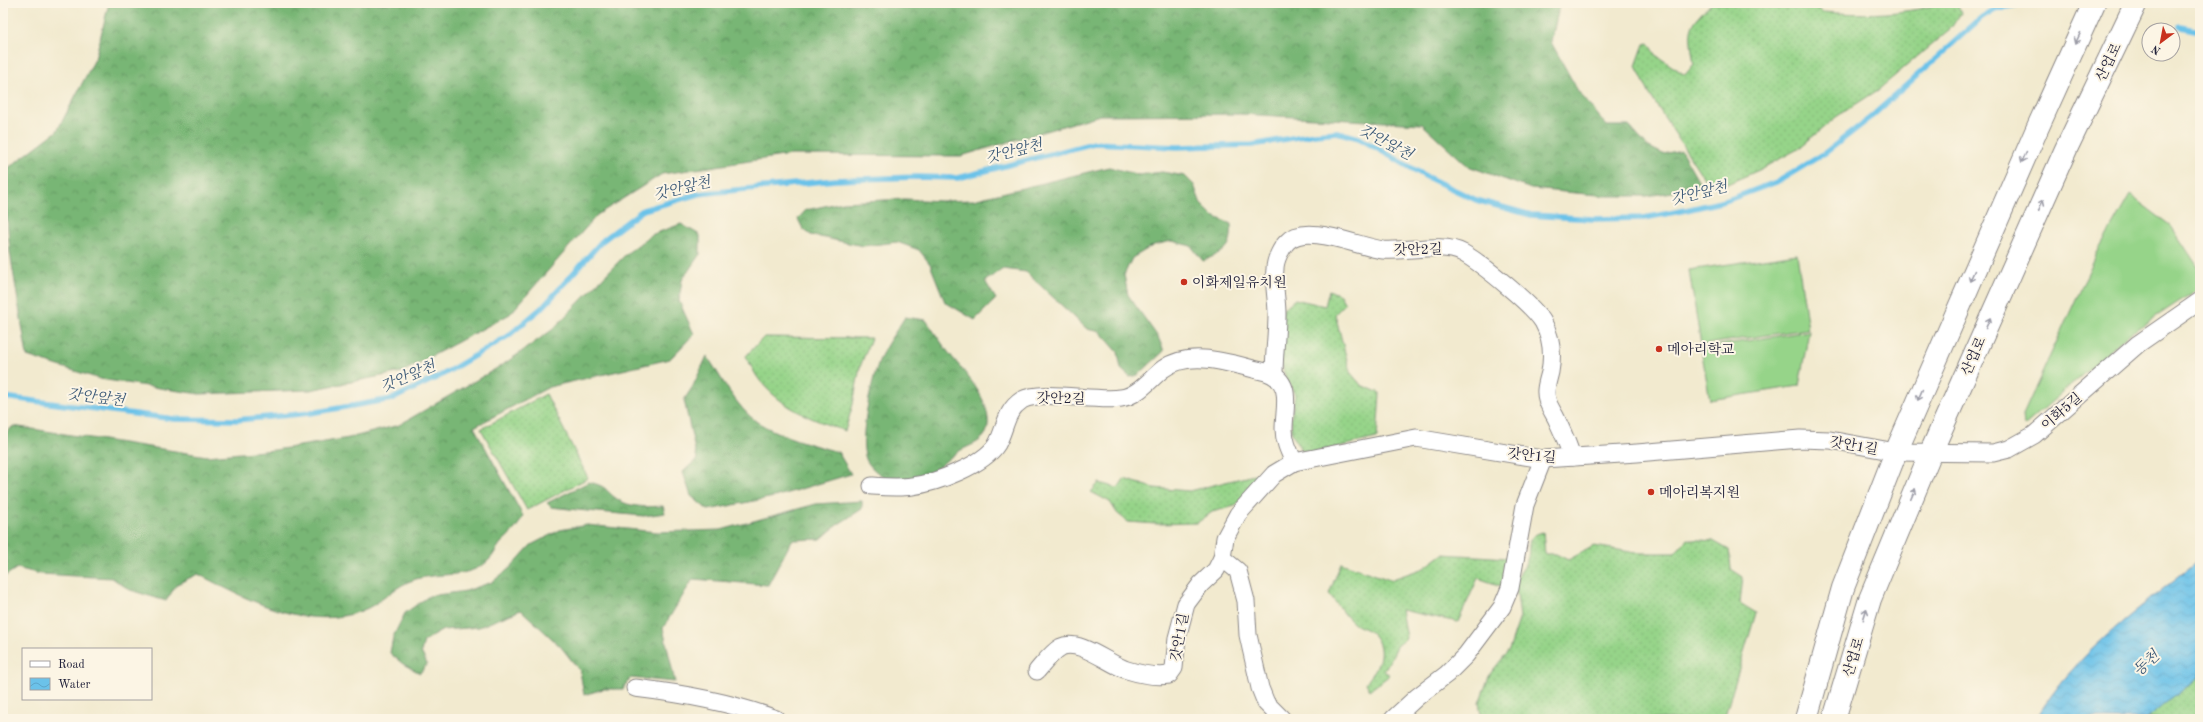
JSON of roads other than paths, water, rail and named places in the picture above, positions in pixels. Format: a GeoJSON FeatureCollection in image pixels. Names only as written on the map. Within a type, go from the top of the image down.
{"type":"FeatureCollection","features":[{"type":"Feature","properties":{"kind":"main road","name":"산업로"},"geometry":{"type":"LineString","coordinates":[[1806,719],[1843,588],[1896,452],[2037,129],[2094,3]]}},
{"type":"Feature","properties":{"kind":"main road","name":"산업로"},"geometry":{"type":"LineString","coordinates":[[1834,719],[1870,599],[1931,452],[2066,149],[2136,3]]}},
{"type":"Feature","properties":{"kind":"street","name":"갓안2길"},"geometry":{"type":"LineString","coordinates":[[872,486],[913,486],[935,480],[980,460],[998,443],[1006,419],[1013,408],[1022,400],[1036,395],[1102,400],[1123,398],[1133,394],[1164,369],[1175,363],[1192,360],[1205,359],[1274,374],[1277,314],[1275,269],[1279,254],[1287,242],[1295,236],[1307,234],[1383,250],[1425,250],[1444,247],[1462,253],[1479,264],[1524,302],[1543,322],[1550,338],[1552,355],[1546,388],[1547,399],[1567,440],[1572,457]]}},
{"type":"Feature","properties":{"kind":"street","name":"이화5길"},"geometry":{"type":"LineString","coordinates":[[1896,452],[1993,452],[2009,449],[2022,443],[2138,344],[2200,300]]}},
{"type":"Feature","properties":{"kind":"street"},"geometry":{"type":"LineString","coordinates":[[1274,374],[1284,388],[1286,400],[1284,430],[1287,448],[1294,462]]}},
{"type":"Feature","properties":{"kind":"street","name":"갓안1길"},"geometry":{"type":"LineString","coordinates":[[1037,671],[1062,647],[1071,645],[1094,652],[1126,670],[1160,677],[1169,675],[1174,668],[1177,638],[1186,604],[1201,584],[1216,570],[1222,558],[1225,538],[1238,514],[1274,474],[1294,462],[1416,438],[1542,459],[1800,439],[1830,440],[1896,452]]}},
{"type":"Feature","properties":{"kind":"street"},"geometry":{"type":"LineString","coordinates":[[1393,719],[1417,697],[1448,674],[1470,650],[1502,607],[1510,588],[1525,505],[1542,459]]}},
{"type":"Feature","properties":{"kind":"street"},"geometry":{"type":"LineString","coordinates":[[1222,558],[1238,571],[1246,601],[1248,635],[1260,688],[1266,703],[1282,719]]}},
{"type":"Feature","properties":{"kind":"street"},"geometry":{"type":"LineString","coordinates":[[635,688],[697,696],[741,707],[776,719]]}},
{"type":"Feature","properties":{"kind":"water","name":"동천"},"geometry":{"type":"Polygon","coordinates":[[[2200,559],[2200,676],[2147,719],[2036,719],[2052,695],[2089,652],[2132,613],[2200,559]]]}},
{"type":"Feature","properties":{"kind":"waterway","name":"갓안앞천"},"geometry":{"type":"LineString","coordinates":[[3,397],[174,419],[237,420],[310,413],[392,399],[442,375],[508,336],[545,305],[602,241],[643,210],[698,194],[835,180],[916,177],[958,178],[1094,143],[1177,147],[1252,145],[1315,134],[1337,132],[1359,138],[1427,177],[1476,200],[1531,215],[1593,219],[1644,218],[1686,210],[1725,201],[1779,181],[1825,153],[1870,118],[1982,17],[1995,9],[2016,5]]}},
{"type":"Feature","properties":{"kind":"waterway","name":"갓안앞천"},"geometry":{"type":"LineString","coordinates":[[2181,27],[2200,31]]}},
{"type":"Feature","properties":{"kind":"place","name":"이화제일유치원"},"geometry":{"type":"Point","coordinates":[1184,282]}},
{"type":"Feature","properties":{"kind":"place","name":"메아리학교"},"geometry":{"type":"Point","coordinates":[1659,349]}},
{"type":"Feature","properties":{"kind":"place","name":"메아리복지원"},"geometry":{"type":"Point","coordinates":[1651,492]}}]}
